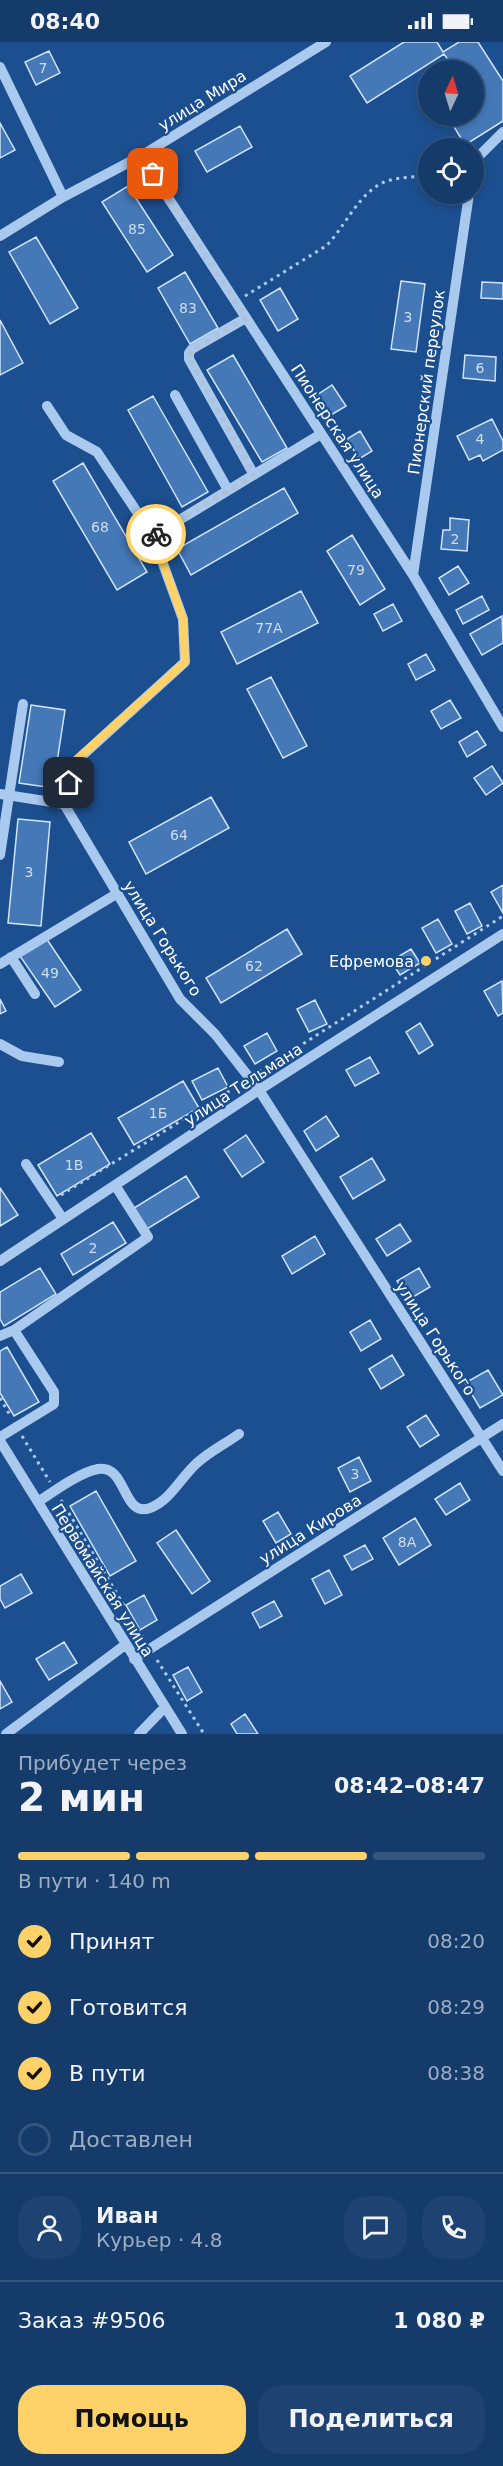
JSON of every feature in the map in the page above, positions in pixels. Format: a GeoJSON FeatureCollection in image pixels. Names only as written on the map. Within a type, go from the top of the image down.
{"type":"FeatureCollection","features":[{"type":"Feature","properties":{"kind":"street","name":"улица Мира"},"geometry":{"type":"LineString","coordinates":[[0,236],[63,197],[141,156],[326,42]]}},
{"type":"Feature","properties":{"kind":"street"},"geometry":{"type":"LineString","coordinates":[[0,67],[63,197]]}},
{"type":"Feature","properties":{"kind":"street"},"geometry":{"type":"LineString","coordinates":[[484,151],[503,132]]}},
{"type":"Feature","properties":{"kind":"street","name":"Пионерская улица"},"geometry":{"type":"LineString","coordinates":[[141,156],[413,575],[503,727]]}},
{"type":"Feature","properties":{"kind":"street","name":"Пионерский переулок"},"geometry":{"type":"LineString","coordinates":[[413,575],[468,204]]}},
{"type":"Feature","properties":{"kind":"street"},"geometry":{"type":"LineString","coordinates":[[246,318],[192,350],[189,359],[254,475]]}},
{"type":"Feature","properties":{"kind":"street"},"geometry":{"type":"LineString","coordinates":[[175,395],[228,490]]}},
{"type":"Feature","properties":{"kind":"street"},"geometry":{"type":"LineString","coordinates":[[5,795],[64,804],[74,762],[185,662],[183,619],[153,536],[97,452],[66,435],[47,406]]}},
{"type":"Feature","properties":{"kind":"street"},"geometry":{"type":"LineString","coordinates":[[153,536],[321,434]]}},
{"type":"Feature","properties":{"kind":"street"},"geometry":{"type":"LineString","coordinates":[[0,855],[5,795],[23,704]]}},
{"type":"Feature","properties":{"kind":"street","name":"улица Горького"},"geometry":{"type":"LineString","coordinates":[[64,804],[180,999],[214,1034],[259,1090],[503,1471]]}},
{"type":"Feature","properties":{"kind":"street"},"geometry":{"type":"LineString","coordinates":[[0,964],[118,893]]}},
{"type":"Feature","properties":{"kind":"street","name":"улица Тельмана"},"geometry":{"type":"LineString","coordinates":[[0,1261],[259,1090],[503,934]]}},
{"type":"Feature","properties":{"kind":"street"},"geometry":{"type":"LineString","coordinates":[[11,957],[35,994]]}},
{"type":"Feature","properties":{"kind":"street"},"geometry":{"type":"LineString","coordinates":[[0,1044],[22,1056],[59,1062]]}},
{"type":"Feature","properties":{"kind":"street"},"geometry":{"type":"LineString","coordinates":[[26,1164],[63,1219]]}},
{"type":"Feature","properties":{"kind":"street"},"geometry":{"type":"LineString","coordinates":[[0,1336],[14,1330],[148,1237],[116,1185]]}},
{"type":"Feature","properties":{"kind":"street"},"geometry":{"type":"LineString","coordinates":[[0,1439],[54,1404],[54,1392],[14,1330]]}},
{"type":"Feature","properties":{"kind":"street","name":"улица Кирова"},"geometry":{"type":"LineString","coordinates":[[134,1659],[503,1424]]}},
{"type":"Feature","properties":{"kind":"street"},"geometry":{"type":"LineString","coordinates":[[38,1502],[90,1471],[100,1468],[109,1469],[117,1476],[133,1506],[140,1510],[150,1508],[162,1501],[196,1464],[238,1434]]}},
{"type":"Feature","properties":{"kind":"street","name":"Первомайская улица"},"geometry":{"type":"LineString","coordinates":[[0,1439],[182,1734]]}},
{"type":"Feature","properties":{"kind":"street"},"geometry":{"type":"LineString","coordinates":[[6,1734],[125,1645]]}},
{"type":"Feature","properties":{"kind":"street"},"geometry":{"type":"LineString","coordinates":[[139,1734],[165,1707]]}},
{"type":"Feature","properties":{"kind":"path"},"geometry":{"type":"LineString","coordinates":[[236,302],[326,246],[337,235],[361,201],[382,183],[418,176]]}},
{"type":"Feature","properties":{"kind":"path"},"geometry":{"type":"LineString","coordinates":[[51,1202],[503,916]]}},
{"type":"Feature","properties":{"kind":"path"},"geometry":{"type":"LineString","coordinates":[[0,1398],[150,1649],[204,1734]]}},
{"type":"Feature","properties":{"kind":"building"},"geometry":{"type":"Polygon","coordinates":[[[404,42],[437,42],[443,52],[459,42],[478,42],[503,81],[503,121],[476,138],[461,138],[453,126],[484,126],[484,60],[448,60],[444,54],[435,60],[418,60],[418,71],[367,103],[350,76],[404,42]]]}},
{"type":"Feature","properties":{"kind":"building"},"geometry":{"type":"Polygon","coordinates":[[[49,51],[60,73],[36,85],[25,62],[49,51]]]}},
{"type":"Feature","properties":{"kind":"building"},"geometry":{"type":"Polygon","coordinates":[[[0,123],[15,150],[0,158],[0,123]]]}},
{"type":"Feature","properties":{"kind":"building"},"geometry":{"type":"Polygon","coordinates":[[[240,126],[252,147],[207,172],[195,151],[240,126]]]}},
{"type":"Feature","properties":{"kind":"building"},"geometry":{"type":"Polygon","coordinates":[[[128,186],[173,255],[147,272],[102,202],[128,186]]]}},
{"type":"Feature","properties":{"kind":"building"},"geometry":{"type":"Polygon","coordinates":[[[36,237],[78,308],[50,324],[9,252],[36,237]]]}},
{"type":"Feature","properties":{"kind":"building"},"geometry":{"type":"Polygon","coordinates":[[[185,272],[218,328],[190,344],[158,288],[185,272]]]}},
{"type":"Feature","properties":{"kind":"building"},"geometry":{"type":"Polygon","coordinates":[[[401,281],[425,284],[416,352],[391,349],[401,281]]]}},
{"type":"Feature","properties":{"kind":"building"},"geometry":{"type":"Polygon","coordinates":[[[482,282],[503,283],[503,299],[481,298],[482,282]]]}},
{"type":"Feature","properties":{"kind":"building"},"geometry":{"type":"Polygon","coordinates":[[[280,288],[298,319],[278,331],[260,300],[280,288]]]}},
{"type":"Feature","properties":{"kind":"building"},"geometry":{"type":"Polygon","coordinates":[[[0,320],[23,363],[0,375],[0,320]]]}},
{"type":"Feature","properties":{"kind":"building"},"geometry":{"type":"Polygon","coordinates":[[[233,355],[287,448],[262,462],[207,370],[233,355]]]}},
{"type":"Feature","properties":{"kind":"building"},"geometry":{"type":"Polygon","coordinates":[[[465,355],[496,357],[495,381],[463,378],[465,355]]]}},
{"type":"Feature","properties":{"kind":"building"},"geometry":{"type":"Polygon","coordinates":[[[332,385],[346,406],[331,415],[317,395],[332,385]]]}},
{"type":"Feature","properties":{"kind":"building"},"geometry":{"type":"Polygon","coordinates":[[[153,396],[208,492],[182,507],[128,410],[153,396]]]}},
{"type":"Feature","properties":{"kind":"building"},"geometry":{"type":"Polygon","coordinates":[[[492,419],[503,441],[503,450],[483,461],[480,455],[469,460],[457,436],[492,419]]]}},
{"type":"Feature","properties":{"kind":"building"},"geometry":{"type":"Polygon","coordinates":[[[360,431],[372,451],[359,459],[347,439],[360,431]]]}},
{"type":"Feature","properties":{"kind":"building"},"geometry":{"type":"Polygon","coordinates":[[[83,463],[147,572],[117,590],[53,481],[83,463]]]}},
{"type":"Feature","properties":{"kind":"building"},"geometry":{"type":"Polygon","coordinates":[[[284,488],[298,513],[191,575],[177,549],[284,488]]]}},
{"type":"Feature","properties":{"kind":"building"},"geometry":{"type":"Polygon","coordinates":[[[450,518],[469,520],[467,551],[441,549],[443,530],[450,530],[450,518]]]}},
{"type":"Feature","properties":{"kind":"building"},"geometry":{"type":"Polygon","coordinates":[[[352,535],[385,589],[360,605],[327,551],[352,535]]]}},
{"type":"Feature","properties":{"kind":"building"},"geometry":{"type":"Polygon","coordinates":[[[458,566],[469,583],[449,595],[439,578],[458,566]]]}},
{"type":"Feature","properties":{"kind":"building"},"geometry":{"type":"Polygon","coordinates":[[[301,591],[318,623],[237,664],[221,632],[301,591]]]}},
{"type":"Feature","properties":{"kind":"building"},"geometry":{"type":"Polygon","coordinates":[[[482,596],[489,610],[463,624],[456,610],[482,596]]]}},
{"type":"Feature","properties":{"kind":"building"},"geometry":{"type":"Polygon","coordinates":[[[393,604],[402,621],[383,631],[374,614],[393,604]]]}},
{"type":"Feature","properties":{"kind":"building"},"geometry":{"type":"Polygon","coordinates":[[[502,616],[503,643],[482,655],[470,634],[502,616]]]}},
{"type":"Feature","properties":{"kind":"building"},"geometry":{"type":"Polygon","coordinates":[[[426,654],[435,670],[416,680],[408,664],[426,654]]]}},
{"type":"Feature","properties":{"kind":"building"},"geometry":{"type":"Polygon","coordinates":[[[271,677],[307,746],[283,758],[247,689],[271,677]]]}},
{"type":"Feature","properties":{"kind":"building"},"geometry":{"type":"Polygon","coordinates":[[[450,700],[461,718],[441,729],[431,711],[450,700]]]}},
{"type":"Feature","properties":{"kind":"building"},"geometry":{"type":"Polygon","coordinates":[[[31,705],[65,710],[53,788],[19,783],[31,705]]]}},
{"type":"Feature","properties":{"kind":"building"},"geometry":{"type":"Polygon","coordinates":[[[477,731],[486,745],[467,757],[459,742],[477,731]]]}},
{"type":"Feature","properties":{"kind":"building"},"geometry":{"type":"Polygon","coordinates":[[[492,766],[503,783],[486,795],[474,778],[492,766]]]}},
{"type":"Feature","properties":{"kind":"building"},"geometry":{"type":"Polygon","coordinates":[[[211,797],[229,828],[146,874],[129,842],[211,797]]]}},
{"type":"Feature","properties":{"kind":"building"},"geometry":{"type":"Polygon","coordinates":[[[18,819],[50,822],[41,926],[8,923],[18,819]]]}},
{"type":"Feature","properties":{"kind":"building"},"geometry":{"type":"Polygon","coordinates":[[[503,885],[503,913],[491,892],[503,885]]]}},
{"type":"Feature","properties":{"kind":"building"},"geometry":{"type":"Polygon","coordinates":[[[470,903],[482,926],[467,934],[455,911],[470,903]]]}},
{"type":"Feature","properties":{"kind":"building"},"geometry":{"type":"Polygon","coordinates":[[[438,919],[452,944],[436,953],[422,928],[438,919]]]}},
{"type":"Feature","properties":{"kind":"building"},"geometry":{"type":"Polygon","coordinates":[[[287,929],[302,954],[221,1003],[206,978],[287,929]]]}},
{"type":"Feature","properties":{"kind":"building"},"geometry":{"type":"Polygon","coordinates":[[[46,938],[81,990],[55,1007],[20,956],[46,938]]]}},
{"type":"Feature","properties":{"kind":"building"},"geometry":{"type":"Polygon","coordinates":[[[411,949],[420,963],[400,975],[391,961],[411,949]]]}},
{"type":"Feature","properties":{"kind":"building"},"geometry":{"type":"Polygon","coordinates":[[[502,981],[503,1013],[498,1016],[484,991],[502,981]]]}},
{"type":"Feature","properties":{"kind":"building"},"geometry":{"type":"Polygon","coordinates":[[[0,999],[6,1011],[0,1014],[0,999]]]}},
{"type":"Feature","properties":{"kind":"building"},"geometry":{"type":"Polygon","coordinates":[[[315,1000],[327,1024],[309,1032],[297,1009],[315,1000]]]}},
{"type":"Feature","properties":{"kind":"building"},"geometry":{"type":"Polygon","coordinates":[[[420,1023],[433,1045],[419,1054],[406,1032],[420,1023]]]}},
{"type":"Feature","properties":{"kind":"building"},"geometry":{"type":"Polygon","coordinates":[[[267,1033],[277,1051],[255,1064],[244,1046],[267,1033]]]}},
{"type":"Feature","properties":{"kind":"building"},"geometry":{"type":"Polygon","coordinates":[[[370,1057],[379,1073],[355,1086],[346,1070],[370,1057]]]}},
{"type":"Feature","properties":{"kind":"building"},"geometry":{"type":"Polygon","coordinates":[[[218,1068],[228,1087],[202,1100],[192,1081],[218,1068]]]}},
{"type":"Feature","properties":{"kind":"building"},"geometry":{"type":"Polygon","coordinates":[[[183,1081],[199,1108],[134,1145],[118,1118],[183,1081]]]}},
{"type":"Feature","properties":{"kind":"building"},"geometry":{"type":"Polygon","coordinates":[[[326,1116],[339,1136],[316,1151],[304,1131],[326,1116]]]}},
{"type":"Feature","properties":{"kind":"building"},"geometry":{"type":"Polygon","coordinates":[[[91,1133],[110,1164],[57,1196],[38,1165],[91,1133]]]}},
{"type":"Feature","properties":{"kind":"building"},"geometry":{"type":"Polygon","coordinates":[[[246,1135],[264,1162],[242,1177],[224,1150],[246,1135]]]}},
{"type":"Feature","properties":{"kind":"building"},"geometry":{"type":"Polygon","coordinates":[[[372,1158],[385,1180],[353,1199],[340,1177],[372,1158]]]}},
{"type":"Feature","properties":{"kind":"building"},"geometry":{"type":"Polygon","coordinates":[[[186,1176],[199,1197],[147,1229],[134,1208],[186,1176]]]}},
{"type":"Feature","properties":{"kind":"building"},"geometry":{"type":"Polygon","coordinates":[[[0,1188],[18,1215],[0,1226],[0,1188]]]}},
{"type":"Feature","properties":{"kind":"building"},"geometry":{"type":"Polygon","coordinates":[[[113,1222],[126,1243],[73,1275],[61,1254],[113,1222]]]}},
{"type":"Feature","properties":{"kind":"building"},"geometry":{"type":"Polygon","coordinates":[[[400,1224],[411,1241],[387,1256],[376,1239],[400,1224]]]}},
{"type":"Feature","properties":{"kind":"building"},"geometry":{"type":"Polygon","coordinates":[[[315,1236],[325,1254],[292,1274],[282,1256],[315,1236]]]}},
{"type":"Feature","properties":{"kind":"building"},"geometry":{"type":"Polygon","coordinates":[[[40,1268],[56,1294],[4,1326],[0,1319],[0,1292],[40,1268]]]}},
{"type":"Feature","properties":{"kind":"building"},"geometry":{"type":"Polygon","coordinates":[[[419,1268],[430,1287],[408,1300],[397,1281],[419,1268]]]}},
{"type":"Feature","properties":{"kind":"building"},"geometry":{"type":"Polygon","coordinates":[[[370,1320],[381,1339],[361,1351],[350,1332],[370,1320]]]}},
{"type":"Feature","properties":{"kind":"building"},"geometry":{"type":"Polygon","coordinates":[[[7,1347],[39,1402],[14,1416],[0,1393],[0,1351],[7,1347]]]}},
{"type":"Feature","properties":{"kind":"building"},"geometry":{"type":"Polygon","coordinates":[[[392,1355],[404,1375],[381,1389],[369,1369],[392,1355]]]}},
{"type":"Feature","properties":{"kind":"building"},"geometry":{"type":"Polygon","coordinates":[[[488,1370],[503,1395],[480,1408],[465,1383],[488,1370]]]}},
{"type":"Feature","properties":{"kind":"building"},"geometry":{"type":"Polygon","coordinates":[[[426,1415],[439,1435],[420,1447],[407,1427],[426,1415]]]}},
{"type":"Feature","properties":{"kind":"building"},"geometry":{"type":"Polygon","coordinates":[[[359,1457],[371,1481],[350,1492],[338,1468],[359,1457]]]}},
{"type":"Feature","properties":{"kind":"building"},"geometry":{"type":"Polygon","coordinates":[[[460,1483],[470,1500],[446,1515],[435,1499],[460,1483]]]}},
{"type":"Feature","properties":{"kind":"building"},"geometry":{"type":"Polygon","coordinates":[[[96,1491],[136,1561],[110,1576],[70,1506],[96,1491]]]}},
{"type":"Feature","properties":{"kind":"building"},"geometry":{"type":"Polygon","coordinates":[[[278,1512],[291,1534],[276,1543],[263,1521],[278,1512]]]}},
{"type":"Feature","properties":{"kind":"building"},"geometry":{"type":"Polygon","coordinates":[[[415,1518],[431,1545],[399,1565],[383,1538],[415,1518]]]}},
{"type":"Feature","properties":{"kind":"building"},"geometry":{"type":"Polygon","coordinates":[[[176,1530],[210,1581],[192,1594],[157,1543],[176,1530]]]}},
{"type":"Feature","properties":{"kind":"building"},"geometry":{"type":"Polygon","coordinates":[[[365,1545],[373,1559],[352,1570],[344,1556],[365,1545]]]}},
{"type":"Feature","properties":{"kind":"building"},"geometry":{"type":"Polygon","coordinates":[[[329,1570],[342,1595],[325,1604],[312,1579],[329,1570]]]}},
{"type":"Feature","properties":{"kind":"building"},"geometry":{"type":"Polygon","coordinates":[[[21,1574],[32,1593],[5,1608],[0,1599],[0,1586],[21,1574]]]}},
{"type":"Feature","properties":{"kind":"building"},"geometry":{"type":"Polygon","coordinates":[[[144,1595],[157,1620],[140,1630],[126,1605],[144,1595]]]}},
{"type":"Feature","properties":{"kind":"building"},"geometry":{"type":"Polygon","coordinates":[[[274,1601],[282,1616],[260,1628],[252,1613],[274,1601]]]}},
{"type":"Feature","properties":{"kind":"building"},"geometry":{"type":"Polygon","coordinates":[[[64,1642],[77,1663],[49,1680],[36,1659],[64,1642]]]}},
{"type":"Feature","properties":{"kind":"building"},"geometry":{"type":"Polygon","coordinates":[[[188,1667],[202,1692],[187,1701],[173,1675],[188,1667]]]}},
{"type":"Feature","properties":{"kind":"building"},"geometry":{"type":"Polygon","coordinates":[[[0,1681],[12,1702],[0,1709],[0,1681]]]}},
{"type":"Feature","properties":{"kind":"building"},"geometry":{"type":"Polygon","coordinates":[[[245,1714],[258,1734],[237,1734],[231,1724],[245,1714]]]}},
{"type":"Feature","properties":{"kind":"way so far"},"geometry":{"type":"LineString","coordinates":[[153,174],[246,318],[192,350],[189,353],[189,359],[254,475],[156,534]]}},
{"type":"Feature","properties":{"kind":"place","name":"Ефремова"},"geometry":{"type":"Point","coordinates":[426,961]}},
{"type":"Feature","properties":{"kind":"route"},"geometry":{"type":"LineString","coordinates":[[69,783],[74,762],[185,662],[183,619],[153,536],[156,534]]}}]}
